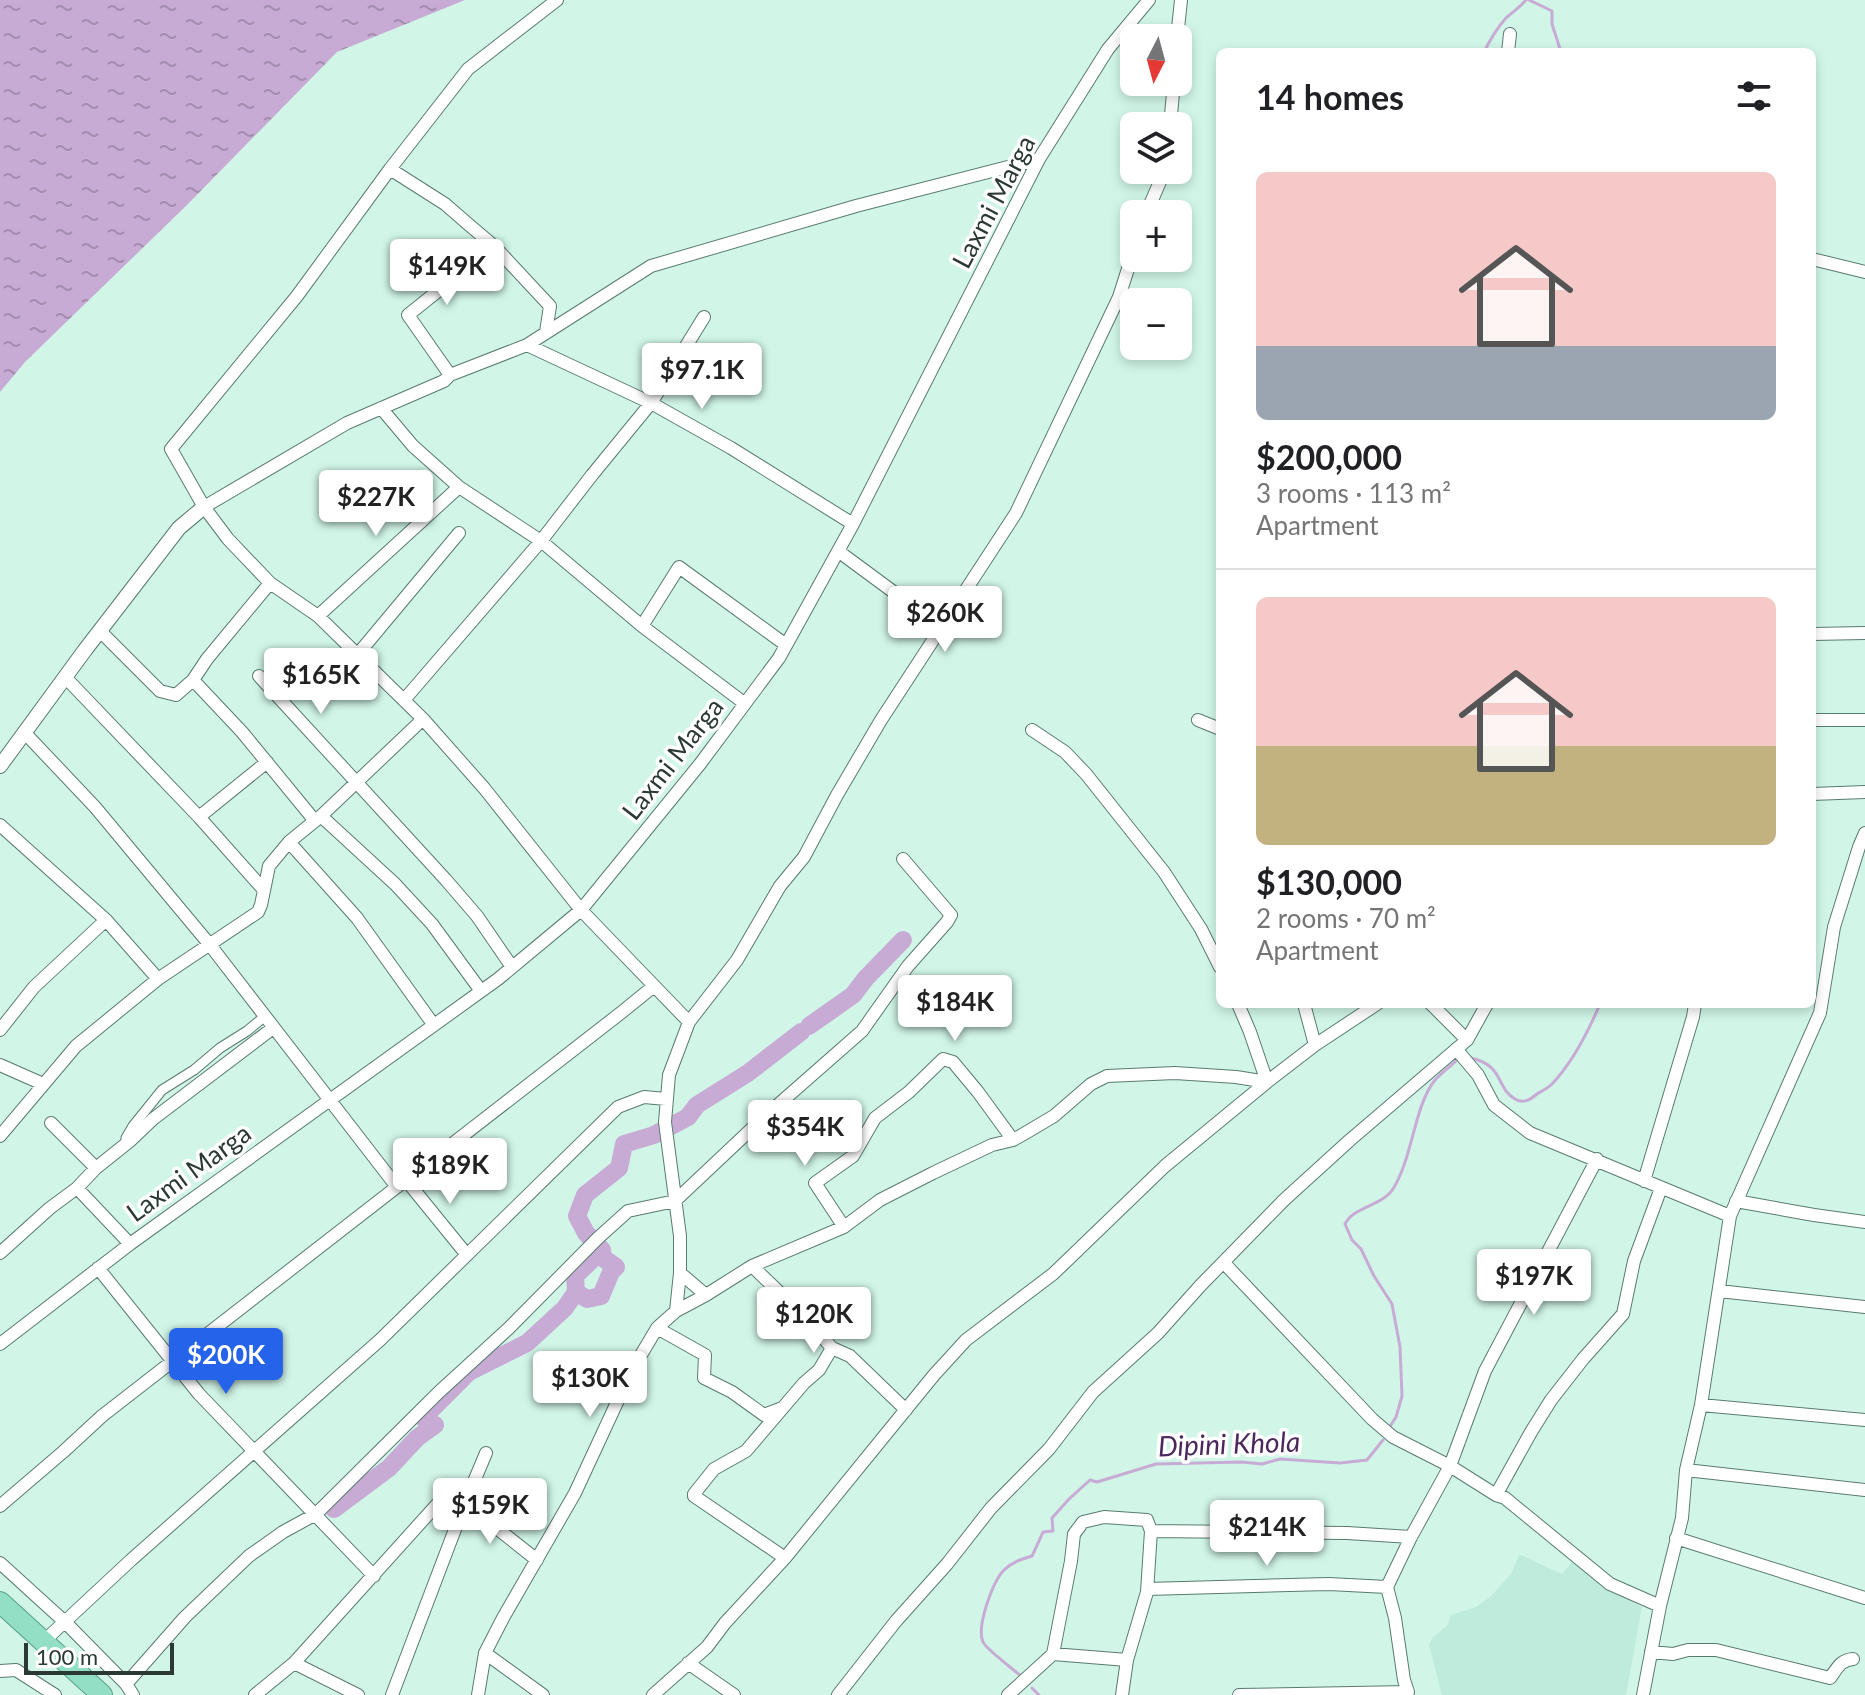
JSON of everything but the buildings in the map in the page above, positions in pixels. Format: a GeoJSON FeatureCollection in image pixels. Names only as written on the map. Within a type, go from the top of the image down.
{"type":"FeatureCollection","features":[{"type":"Feature","properties":{"kind":"highway"},"geometry":{"type":"LineString","coordinates":[[0,1602],[102,1695]]}},
{"type":"Feature","properties":{"kind":"street"},"geometry":{"type":"LineString","coordinates":[[557,0],[468,69],[297,296],[171,449],[204,507],[228,539],[270,583],[318,616],[423,719],[484,788],[581,910],[689,1022]]}},
{"type":"Feature","properties":{"kind":"street"},"geometry":{"type":"LineString","coordinates":[[1178,24],[1181,0]]}},
{"type":"Feature","properties":{"kind":"street","name":"Laxmi Marga"},"geometry":{"type":"LineString","coordinates":[[0,1344],[130,1244],[481,991],[581,910],[700,764],[779,658],[853,524],[1039,159],[1108,49],[1143,3]]}},
{"type":"Feature","properties":{"kind":"street"},"geometry":{"type":"LineString","coordinates":[[1508,48],[1510,34]]}},
{"type":"Feature","properties":{"kind":"street"},"geometry":{"type":"LineString","coordinates":[[0,766],[179,528],[204,507],[347,423],[444,381],[450,375],[527,345],[651,266],[869,202],[1039,159]]}},
{"type":"Feature","properties":{"kind":"street"},"geometry":{"type":"LineString","coordinates":[[390,169],[445,204],[494,246],[550,306],[546,332]]}},
{"type":"Feature","properties":{"kind":"street"},"geometry":{"type":"LineString","coordinates":[[450,375],[408,315],[494,246]]}},
{"type":"Feature","properties":{"kind":"street"},"geometry":{"type":"LineString","coordinates":[[1816,260],[1865,272]]}},
{"type":"Feature","properties":{"kind":"street"},"geometry":{"type":"LineString","coordinates":[[676,1311],[680,1236],[665,1128],[666,1099],[669,1075],[689,1022],[737,960],[780,886],[804,857],[881,720],[1016,513],[1119,297],[1127,272]]}},
{"type":"Feature","properties":{"kind":"street"},"geometry":{"type":"LineString","coordinates":[[404,700],[541,541],[651,403],[704,317]]}},
{"type":"Feature","properties":{"kind":"street"},"geometry":{"type":"LineString","coordinates":[[527,345],[651,403],[731,448],[853,524]]}},
{"type":"Feature","properties":{"kind":"street"},"geometry":{"type":"LineString","coordinates":[[381,408],[413,446],[459,487],[541,541],[642,626],[744,703]]}},
{"type":"Feature","properties":{"kind":"street"},"geometry":{"type":"LineString","coordinates":[[318,616],[459,487]]}},
{"type":"Feature","properties":{"kind":"street"},"geometry":{"type":"LineString","coordinates":[[358,654],[459,533]]}},
{"type":"Feature","properties":{"kind":"street"},"geometry":{"type":"LineString","coordinates":[[838,551],[899,596]]}},
{"type":"Feature","properties":{"kind":"street"},"geometry":{"type":"LineString","coordinates":[[642,626],[679,567],[786,645]]}},
{"type":"Feature","properties":{"kind":"street"},"geometry":{"type":"LineString","coordinates":[[100,631],[160,691],[176,695],[193,680],[270,583]]}},
{"type":"Feature","properties":{"kind":"street"},"geometry":{"type":"LineString","coordinates":[[1816,634],[1865,633]]}},
{"type":"Feature","properties":{"kind":"street"},"geometry":{"type":"LineString","coordinates":[[259,676],[477,916],[512,967]]}},
{"type":"Feature","properties":{"kind":"street"},"geometry":{"type":"LineString","coordinates":[[65,677],[263,889]]}},
{"type":"Feature","properties":{"kind":"street"},"geometry":{"type":"LineString","coordinates":[[193,680],[318,818],[395,884],[432,924],[481,991]]}},
{"type":"Feature","properties":{"kind":"street"},"geometry":{"type":"LineString","coordinates":[[0,1136],[76,1046],[158,979],[258,912],[269,866],[289,842],[423,719]]}},
{"type":"Feature","properties":{"kind":"street"},"geometry":{"type":"LineString","coordinates":[[1198,720],[1216,727]]}},
{"type":"Feature","properties":{"kind":"street"},"geometry":{"type":"LineString","coordinates":[[1816,720],[1865,720]]}},
{"type":"Feature","properties":{"kind":"street"},"geometry":{"type":"LineString","coordinates":[[1032,730],[1065,752],[1086,774],[1164,872],[1201,929],[1216,959]]}},
{"type":"Feature","properties":{"kind":"street"},"geometry":{"type":"LineString","coordinates":[[24,732],[95,807],[210,945],[329,1101],[467,1255]]}},
{"type":"Feature","properties":{"kind":"street"},"geometry":{"type":"LineString","coordinates":[[199,817],[267,762]]}},
{"type":"Feature","properties":{"kind":"street"},"geometry":{"type":"LineString","coordinates":[[1816,794],[1865,792]]}},
{"type":"Feature","properties":{"kind":"street"},"geometry":{"type":"LineString","coordinates":[[0,825],[106,920],[158,979]]}},
{"type":"Feature","properties":{"kind":"street"},"geometry":{"type":"LineString","coordinates":[[1643,1695],[1660,1606],[1682,1518],[1686,1470],[1701,1405],[1730,1216],[1820,1013],[1834,927],[1865,833]]}},
{"type":"Feature","properties":{"kind":"street"},"geometry":{"type":"LineString","coordinates":[[289,842],[357,918],[433,1024]]}},
{"type":"Feature","properties":{"kind":"street"},"geometry":{"type":"LineString","coordinates":[[0,1563],[66,1623],[129,1690],[185,1617],[249,1556],[316,1514],[628,1211],[675,1201],[862,1031],[908,966],[951,915],[903,859]]}},
{"type":"Feature","properties":{"kind":"street"},"geometry":{"type":"LineString","coordinates":[[0,1030],[34,987],[106,920]]}},
{"type":"Feature","properties":{"kind":"street"},"geometry":{"type":"LineString","coordinates":[[0,1506],[102,1416],[654,986]]}},
{"type":"Feature","properties":{"kind":"street"},"geometry":{"type":"LineString","coordinates":[[1240,1008],[1267,1082]]}},
{"type":"Feature","properties":{"kind":"street"},"geometry":{"type":"LineString","coordinates":[[1305,1008],[1315,1045]]}},
{"type":"Feature","properties":{"kind":"street"},"geometry":{"type":"LineString","coordinates":[[653,1695],[707,1647],[966,1340],[1053,1274],[1165,1166],[1267,1082],[1371,1008]]}},
{"type":"Feature","properties":{"kind":"street"},"geometry":{"type":"LineString","coordinates":[[1435,1008],[1467,1040]]}},
{"type":"Feature","properties":{"kind":"street"},"geometry":{"type":"LineString","coordinates":[[838,1695],[991,1508],[1049,1449],[1093,1392],[1158,1333],[1284,1200],[1467,1040],[1485,1008]]}},
{"type":"Feature","properties":{"kind":"street"},"geometry":{"type":"LineString","coordinates":[[1644,1181],[1694,1008]]}},
{"type":"Feature","properties":{"kind":"street"},"geometry":{"type":"LineString","coordinates":[[126,1144],[133,1126],[162,1090],[264,1017]]}},
{"type":"Feature","properties":{"kind":"street"},"geometry":{"type":"LineString","coordinates":[[0,1253],[183,1095],[273,1028]]}},
{"type":"Feature","properties":{"kind":"street"},"geometry":{"type":"LineString","coordinates":[[1456,1049],[1478,1075],[1494,1105],[1530,1133],[1730,1216]]}},
{"type":"Feature","properties":{"kind":"street"},"geometry":{"type":"LineString","coordinates":[[844,1227],[815,1183],[853,1156],[875,1118],[909,1092],[943,1059],[953,1062],[1013,1140]]}},
{"type":"Feature","properties":{"kind":"street"},"geometry":{"type":"LineString","coordinates":[[0,1065],[43,1084]]}},
{"type":"Feature","properties":{"kind":"street"},"geometry":{"type":"LineString","coordinates":[[478,1695],[485,1653],[575,1493],[632,1370],[657,1328],[676,1311],[752,1266],[844,1227],[880,1200],[992,1145],[1013,1140],[1054,1116],[1091,1084],[1107,1076],[1175,1073],[1267,1082]]}},
{"type":"Feature","properties":{"kind":"street"},"geometry":{"type":"LineString","coordinates":[[43,1642],[380,1340],[618,1107],[644,1097],[666,1099]]}},
{"type":"Feature","properties":{"kind":"street"},"geometry":{"type":"LineString","coordinates":[[51,1123],[96,1168]]}},
{"type":"Feature","properties":{"kind":"street"},"geometry":{"type":"LineString","coordinates":[[1239,1695],[1408,1692],[1387,1587],[1450,1466],[1485,1371],[1597,1159]]}},
{"type":"Feature","properties":{"kind":"street"},"geometry":{"type":"LineString","coordinates":[[77,1188],[130,1244]]}},
{"type":"Feature","properties":{"kind":"street"},"geometry":{"type":"LineString","coordinates":[[1496,1495],[1551,1400],[1623,1314],[1634,1261],[1661,1188]]}},
{"type":"Feature","properties":{"kind":"street"},"geometry":{"type":"LineString","coordinates":[[1736,1201],[1865,1222]]}},
{"type":"Feature","properties":{"kind":"street"},"geometry":{"type":"LineString","coordinates":[[1224,1263],[1372,1419],[1393,1437],[1505,1498],[1610,1584],[1660,1606]]}},
{"type":"Feature","properties":{"kind":"street"},"geometry":{"type":"LineString","coordinates":[[752,1266],[832,1348],[850,1356],[906,1410]]}},
{"type":"Feature","properties":{"kind":"street"},"geometry":{"type":"LineString","coordinates":[[98,1268],[199,1394],[374,1576]]}},
{"type":"Feature","properties":{"kind":"street"},"geometry":{"type":"LineString","coordinates":[[680,1273],[706,1295]]}},
{"type":"Feature","properties":{"kind":"street"},"geometry":{"type":"LineString","coordinates":[[1719,1291],[1865,1307]]}},
{"type":"Feature","properties":{"kind":"street"},"geometry":{"type":"LineString","coordinates":[[657,1328],[705,1355],[704,1378],[732,1392],[764,1415],[784,1407]]}},
{"type":"Feature","properties":{"kind":"street"},"geometry":{"type":"LineString","coordinates":[[785,1558],[694,1496],[714,1469],[746,1451],[804,1383],[819,1370],[832,1348]]}},
{"type":"Feature","properties":{"kind":"street"},"geometry":{"type":"LineString","coordinates":[[1701,1405],[1865,1420]]}},
{"type":"Feature","properties":{"kind":"street"},"geometry":{"type":"LineString","coordinates":[[392,1695],[486,1453]]}},
{"type":"Feature","properties":{"kind":"street"},"geometry":{"type":"LineString","coordinates":[[1686,1470],[1865,1490]]}},
{"type":"Feature","properties":{"kind":"street"},"geometry":{"type":"LineString","coordinates":[[255,1695],[294,1663],[445,1498],[465,1503],[537,1560]]}},
{"type":"Feature","properties":{"kind":"street"},"geometry":{"type":"LineString","coordinates":[[1008,1695],[1053,1654],[1074,1534],[1083,1522],[1104,1517],[1147,1520],[1151,1531],[1147,1589],[1127,1660],[1122,1695]]}},
{"type":"Feature","properties":{"kind":"street"},"geometry":{"type":"LineString","coordinates":[[1151,1531],[1332,1532],[1411,1537]]}},
{"type":"Feature","properties":{"kind":"street"},"geometry":{"type":"LineString","coordinates":[[1676,1538],[1865,1598]]}},
{"type":"Feature","properties":{"kind":"street"},"geometry":{"type":"LineString","coordinates":[[1147,1589],[1329,1584],[1387,1587]]}},
{"type":"Feature","properties":{"kind":"street"},"geometry":{"type":"LineString","coordinates":[[1651,1652],[1673,1654],[1688,1650],[1716,1650],[1830,1678],[1845,1660],[1853,1659]]}},
{"type":"Feature","properties":{"kind":"street"},"geometry":{"type":"LineString","coordinates":[[485,1653],[543,1695]]}},
{"type":"Feature","properties":{"kind":"street"},"geometry":{"type":"LineString","coordinates":[[1053,1654],[1127,1660]]}},
{"type":"Feature","properties":{"kind":"street"},"geometry":{"type":"LineString","coordinates":[[294,1663],[341,1691],[358,1695]]}},
{"type":"Feature","properties":{"kind":"street"},"geometry":{"type":"LineString","coordinates":[[688,1663],[734,1695]]}},
{"type":"Feature","properties":{"kind":"street"},"geometry":{"type":"LineString","coordinates":[[2,1669],[16,1670],[55,1695]]}},
{"type":"Feature","properties":{"kind":"shaded area"},"geometry":{"type":"Polygon","coordinates":[[[1519,1555],[1562,1574],[1575,1558],[1603,1586],[1642,1607],[1626,1695],[1442,1695],[1429,1645],[1432,1638],[1447,1626],[1451,1615],[1476,1607],[1490,1597],[1511,1574],[1519,1555]]]}},
{"type":"Feature","properties":{"kind":"water"},"geometry":{"type":"Polygon","coordinates":[[[0,0],[465,0],[337,52],[187,205],[25,362],[0,392],[0,0]]]}},
{"type":"Feature","properties":{"kind":"waterway"},"geometry":{"type":"LineString","coordinates":[[1486,48],[1503,22],[1526,0]]}},
{"type":"Feature","properties":{"kind":"waterway"},"geometry":{"type":"LineString","coordinates":[[1529,0],[1552,11],[1552,24],[1560,48]]}},
{"type":"Feature","properties":{"kind":"waterway"},"geometry":{"type":"LineString","coordinates":[[809,1026],[853,995],[903,940]]}},
{"type":"Feature","properties":{"kind":"waterway"},"geometry":{"type":"LineString","coordinates":[[1471,1058],[1495,1071],[1504,1089],[1515,1099],[1529,1100],[1550,1085],[1567,1066],[1598,1008]]}},
{"type":"Feature","properties":{"kind":"waterway"},"geometry":{"type":"LineString","coordinates":[[334,1509],[389,1468],[417,1438],[435,1425],[423,1418],[469,1372],[527,1343],[565,1308],[576,1292],[575,1276],[602,1250],[586,1233],[577,1216],[585,1195],[619,1168],[624,1144],[654,1135],[688,1117],[697,1105],[748,1073],[801,1032]]}},
{"type":"Feature","properties":{"kind":"waterway"},"geometry":{"type":"LineString","coordinates":[[1389,1428],[1402,1396],[1400,1347],[1392,1304],[1345,1224],[1354,1214],[1382,1199],[1393,1189],[1428,1091],[1458,1059]]}},
{"type":"Feature","properties":{"kind":"waterway"},"geometry":{"type":"LineString","coordinates":[[576,1292],[587,1299],[601,1296],[616,1267],[603,1258],[602,1250]]}},
{"type":"Feature","properties":{"kind":"waterway","name":"Dipini Khola"},"geometry":{"type":"LineString","coordinates":[[1021,1676],[983,1642],[981,1635],[987,1604],[1004,1570],[1032,1556],[1043,1532],[1053,1531],[1052,1518],[1090,1480],[1097,1482],[1156,1464],[1262,1464],[1280,1459],[1340,1463],[1367,1460],[1383,1440]]}},
{"type":"Feature","properties":{"kind":"waterway","name":"Dipini Khola"},"geometry":{"type":"LineString","coordinates":[[1032,1688],[1039,1695]]}}]}
